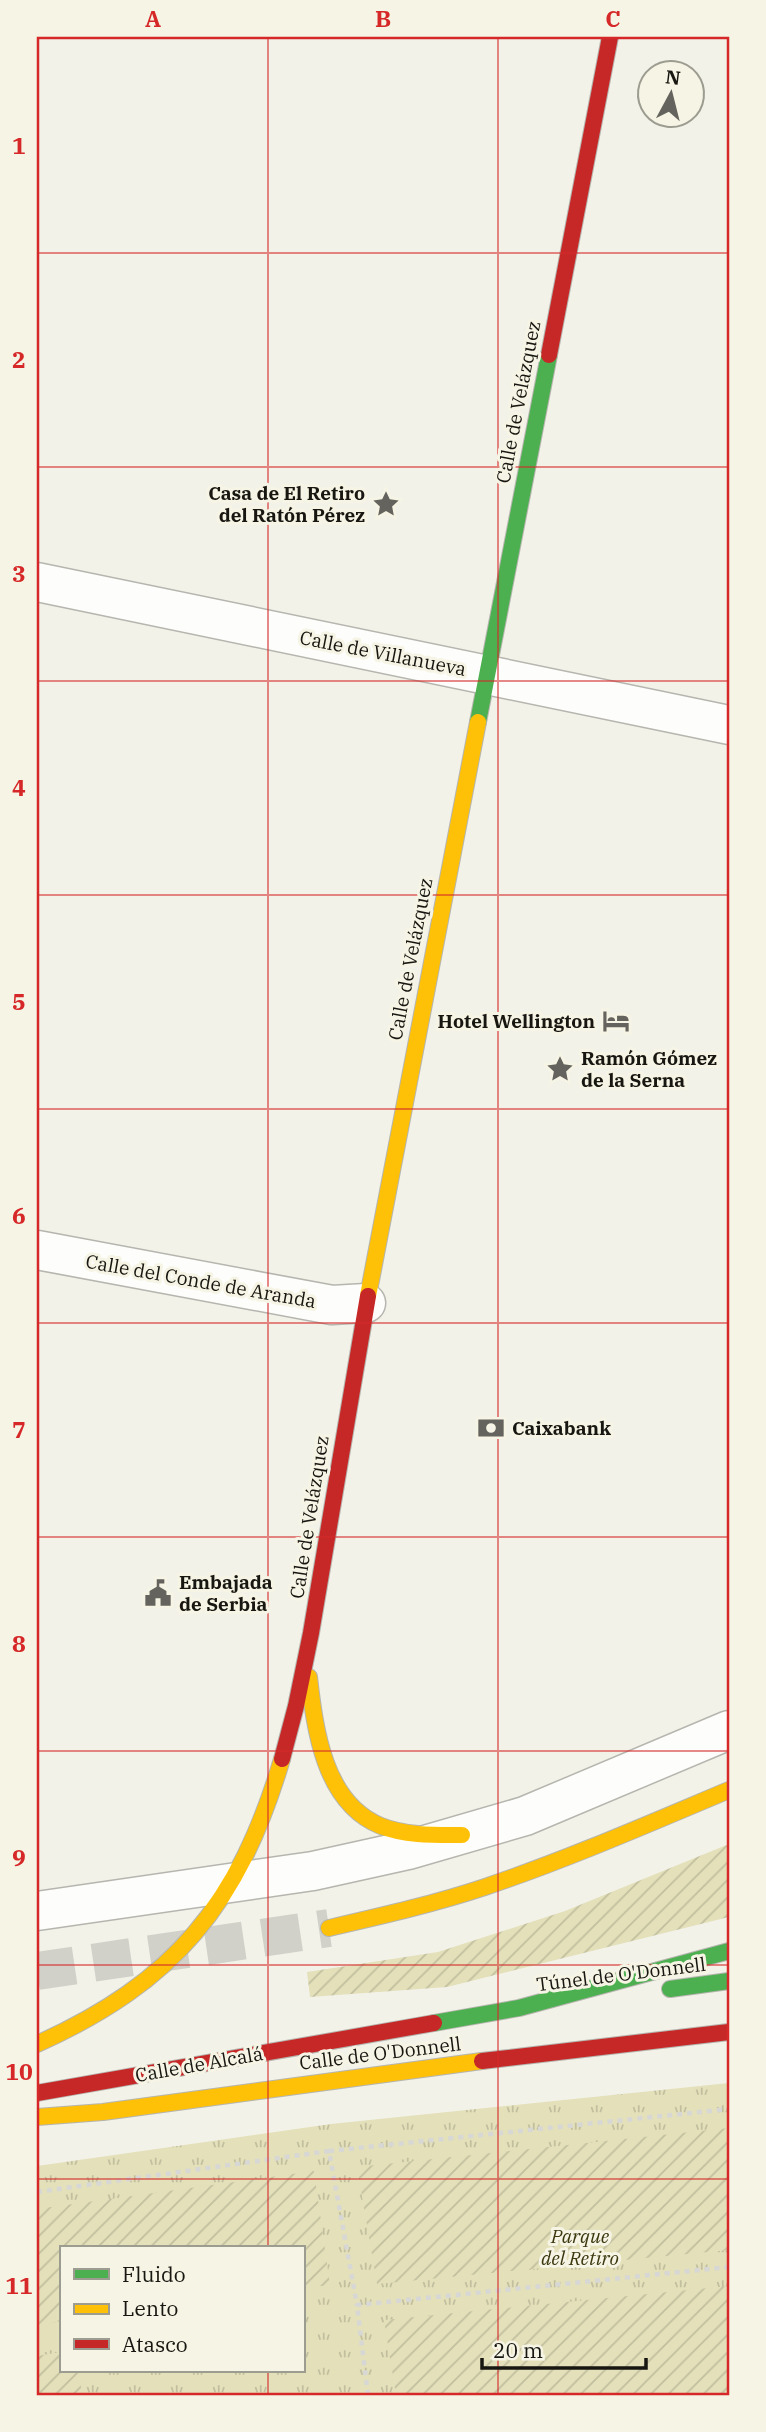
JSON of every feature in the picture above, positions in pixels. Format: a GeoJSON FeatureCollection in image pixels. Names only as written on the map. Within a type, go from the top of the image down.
{"type":"FeatureCollection","features":[{"type":"Feature","properties":{"kind":"main road","name":"Calle de Velázquez"},"geometry":{"type":"LineString","coordinates":[[231,1882],[266,1809],[307,1658],[366,1303],[607,38]]}},
{"type":"Feature","properties":{"kind":"main road"},"geometry":{"type":"LineString","coordinates":[[307,1658],[311,1695],[328,1772],[357,1812],[379,1826],[404,1832],[462,1835]]}},
{"type":"Feature","properties":{"kind":"main road"},"geometry":{"type":"LineString","coordinates":[[330,1928],[409,1910],[484,1887],[729,1790]]}},
{"type":"Feature","properties":{"kind":"main road"},"geometry":{"type":"LineString","coordinates":[[37,2044],[73,2029],[108,2009],[169,1964],[206,1921],[231,1882]]}},
{"type":"Feature","properties":{"kind":"main road","name":"Calle de Alcalá"},"geometry":{"type":"LineString","coordinates":[[37,2093],[519,2008],[729,1951]]}},
{"type":"Feature","properties":{"kind":"main road","name":"Túnel de O'Donnell"},"geometry":{"type":"LineString","coordinates":[[519,2008],[729,1981]]}},
{"type":"Feature","properties":{"kind":"main road","name":"Calle de O'Donnell"},"geometry":{"type":"LineString","coordinates":[[37,2117],[103,2112],[417,2069],[729,2032]]}},
{"type":"Feature","properties":{"kind":"street","name":"Calle de Villanueva"},"geometry":{"type":"LineString","coordinates":[[37,582],[729,725]]}},
{"type":"Feature","properties":{"kind":"street","name":"Calle del Conde de Aranda"},"geometry":{"type":"LineString","coordinates":[[37,1250],[332,1305],[366,1303]]}},
{"type":"Feature","properties":{"kind":"street"},"geometry":{"type":"LineString","coordinates":[[37,1911],[366,1861],[525,1816],[729,1730]]}},
{"type":"Feature","properties":{"kind":"path"},"geometry":{"type":"LineString","coordinates":[[37,2192],[329,2151],[729,2109]]}},
{"type":"Feature","properties":{"kind":"path"},"geometry":{"type":"LineString","coordinates":[[329,2151],[357,2305],[368,2395]]}},
{"type":"Feature","properties":{"kind":"path"},"geometry":{"type":"LineString","coordinates":[[357,2305],[729,2267]]}},
{"type":"Feature","properties":{"kind":"green space"},"geometry":{"type":"Polygon","coordinates":[[[729,1844],[729,1917],[447,1987],[310,1997],[307,1972],[438,1952],[565,1911],[729,1844]]]}},
{"type":"Feature","properties":{"kind":"green space","name":"Parque del Retiro"},"geometry":{"type":"Polygon","coordinates":[[[729,2083],[729,2395],[37,2395],[37,2166],[331,2124],[729,2083]]]}},
{"type":"Feature","properties":{"kind":"green space"},"geometry":{"type":"Polygon","coordinates":[[[729,2128],[729,2250],[377,2284],[357,2167],[729,2128]]]}},
{"type":"Feature","properties":{"kind":"green space"},"geometry":{"type":"Polygon","coordinates":[[[314,2171],[330,2285],[304,2288],[304,2246],[60,2246],[60,2321],[37,2325],[37,2209],[314,2171]]]}},
{"type":"Feature","properties":{"kind":"green space"},"geometry":{"type":"Polygon","coordinates":[[[729,2286],[729,2395],[396,2395],[384,2320],[729,2286]]]}},
{"type":"Feature","properties":{"kind":"green space"},"geometry":{"type":"Polygon","coordinates":[[[60,2352],[60,2372],[79,2372],[82,2395],[37,2395],[37,2356],[60,2352]]]}},
{"type":"Feature","properties":{"kind":"tunnel"},"geometry":{"type":"LineString","coordinates":[[37,1971],[329,1928]]}},
{"type":"Feature","properties":{"kind":"traffic: fast"},"geometry":{"type":"LineString","coordinates":[[478,722],[549,355]]}},
{"type":"Feature","properties":{"kind":"traffic: fast"},"geometry":{"type":"LineString","coordinates":[[434,2023],[519,2008],[729,1951]]}},
{"type":"Feature","properties":{"kind":"traffic: fast"},"geometry":{"type":"LineString","coordinates":[[670,1989],[729,1981]]}},
{"type":"Feature","properties":{"kind":"traffic: slow"},"geometry":{"type":"LineString","coordinates":[[368,1296],[478,722]]}},
{"type":"Feature","properties":{"kind":"traffic: slow"},"geometry":{"type":"LineString","coordinates":[[309,1677],[319,1741],[335,1783],[347,1800],[362,1815],[381,1826],[401,1832],[462,1835]]}},
{"type":"Feature","properties":{"kind":"traffic: slow"},"geometry":{"type":"LineString","coordinates":[[37,2044],[85,2020],[127,1994],[164,1965],[195,1933],[222,1897],[245,1856],[265,1810],[282,1759]]}},
{"type":"Feature","properties":{"kind":"traffic: slow"},"geometry":{"type":"LineString","coordinates":[[329,1928],[485,1887],[577,1853],[729,1790]]}},
{"type":"Feature","properties":{"kind":"traffic: slow"},"geometry":{"type":"LineString","coordinates":[[37,2117],[103,2112],[482,2061]]}},
{"type":"Feature","properties":{"kind":"traffic: jam"},"geometry":{"type":"LineString","coordinates":[[549,355],[610,37]]}},
{"type":"Feature","properties":{"kind":"traffic: jam"},"geometry":{"type":"LineString","coordinates":[[282,1759],[311,1633],[368,1296]]}},
{"type":"Feature","properties":{"kind":"traffic: jam"},"geometry":{"type":"LineString","coordinates":[[37,2093],[434,2023]]}},
{"type":"Feature","properties":{"kind":"traffic: jam"},"geometry":{"type":"LineString","coordinates":[[482,2061],[729,2032]]}},
{"type":"Feature","properties":{"kind":"place","name":"Casa de El Retiro del Ratón Pérez"},"geometry":{"type":"Point","coordinates":[386,504]}},
{"type":"Feature","properties":{"kind":"place","name":"Hotel Wellington"},"geometry":{"type":"Point","coordinates":[616,1021]}},
{"type":"Feature","properties":{"kind":"place","name":"Ramón Gómez de la Serna"},"geometry":{"type":"Point","coordinates":[560,1069]}},
{"type":"Feature","properties":{"kind":"place","name":"Caixabank"},"geometry":{"type":"Point","coordinates":[491,1428]}},
{"type":"Feature","properties":{"kind":"place","name":"Embajada de Serbia"},"geometry":{"type":"Point","coordinates":[158,1593]}}]}
